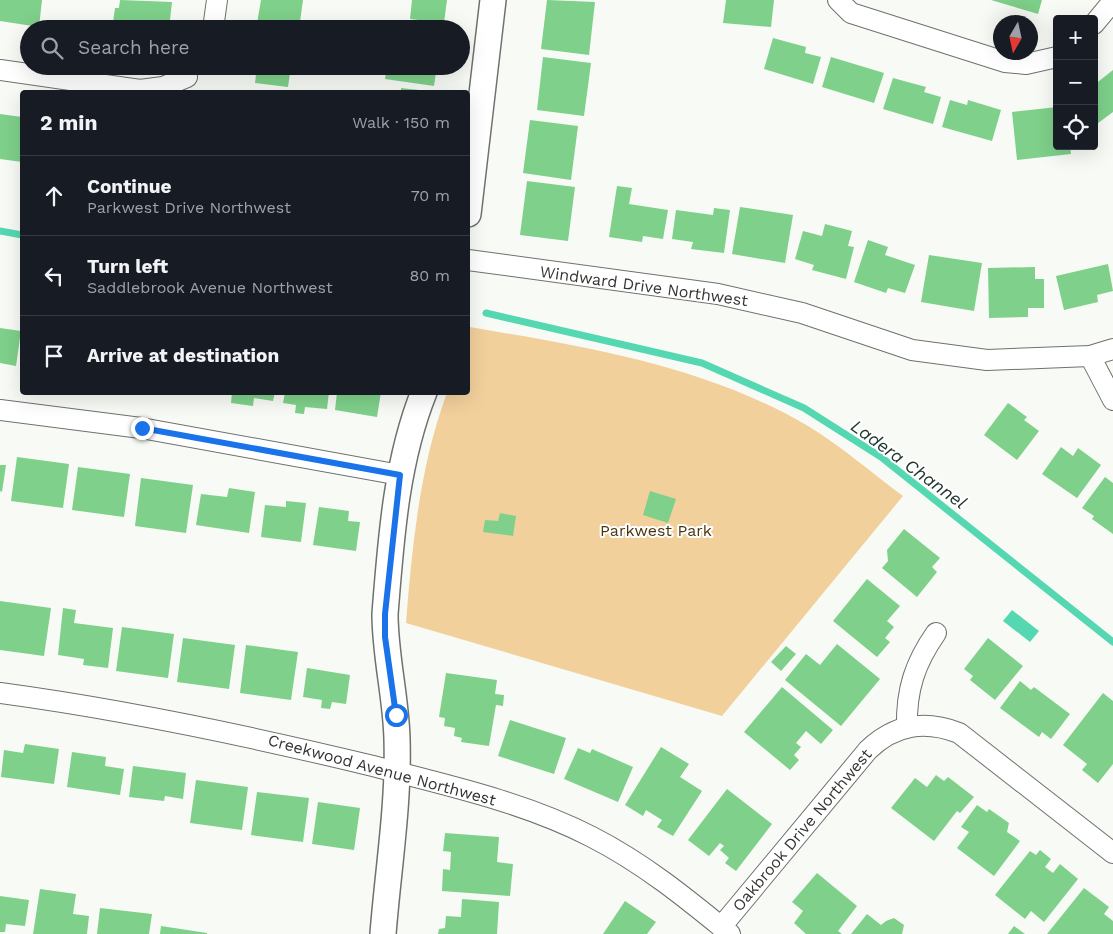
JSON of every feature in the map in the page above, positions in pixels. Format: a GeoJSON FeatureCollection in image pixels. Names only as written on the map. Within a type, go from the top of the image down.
{"type":"FeatureCollection","features":[{"type":"Feature","properties":{"kind":"street"},"geometry":{"type":"LineString","coordinates":[[214,20],[217,0]]}},
{"type":"Feature","properties":{"kind":"street"},"geometry":{"type":"LineString","coordinates":[[470,197],[493,0]]}},
{"type":"Feature","properties":{"kind":"street"},"geometry":{"type":"LineString","coordinates":[[838,0],[851,13],[1005,62],[1026,64],[1053,58]]}},
{"type":"Feature","properties":{"kind":"street"},"geometry":{"type":"LineString","coordinates":[[1098,19],[1113,0]]}},
{"type":"Feature","properties":{"kind":"street"},"geometry":{"type":"LineString","coordinates":[[0,70],[20,73]]}},
{"type":"Feature","properties":{"kind":"street"},"geometry":{"type":"LineString","coordinates":[[35,75],[140,90],[163,87],[192,79]]}},
{"type":"Feature","properties":{"kind":"street","name":"Windward Drive Northwest"},"geometry":{"type":"LineString","coordinates":[[470,260],[718,294],[802,313],[912,350],[987,360],[1090,356],[1113,349]]}},
{"type":"Feature","properties":{"kind":"street"},"geometry":{"type":"LineString","coordinates":[[1090,356],[1113,400]]}},
{"type":"Feature","properties":{"kind":"street"},"geometry":{"type":"LineString","coordinates":[[383,934],[396,772],[396,715],[385,637],[385,614],[400,475],[411,428],[423,395]]}},
{"type":"Feature","properties":{"kind":"street"},"geometry":{"type":"LineString","coordinates":[[0,410],[142,428],[400,475]]}},
{"type":"Feature","properties":{"kind":"street"},"geometry":{"type":"LineString","coordinates":[[936,633],[922,652],[912,676],[906,704],[911,726],[938,726],[959,733],[1113,853]]}},
{"type":"Feature","properties":{"kind":"street","name":"Creekwood Avenue Northwest"},"geometry":{"type":"LineString","coordinates":[[0,693],[214,728],[396,772],[524,808],[592,836],[649,870],[725,931]]}},
{"type":"Feature","properties":{"kind":"street","name":"Oakbrook Drive Northwest"},"geometry":{"type":"LineString","coordinates":[[725,931],[868,750],[889,733],[911,726]]}},
{"type":"Feature","properties":{"kind":"green space","name":"Parkwest Park"},"geometry":{"type":"Polygon","coordinates":[[[470,327],[557,342],[644,361],[728,388],[768,405],[808,426],[903,496],[722,716],[406,623],[414,535],[430,448],[446,395],[470,395],[470,327]]]}},
{"type":"Feature","properties":{"kind":"shaded area"},"geometry":{"type":"Polygon","coordinates":[[[1012,610],[1039,631],[1030,642],[1003,621],[1012,610]]]}},
{"type":"Feature","properties":{"kind":"building"},"geometry":{"type":"Polygon","coordinates":[[[0,0],[42,0],[40,20],[20,20],[20,24],[0,21],[0,0]]]}},
{"type":"Feature","properties":{"kind":"building"},"geometry":{"type":"Polygon","coordinates":[[[120,0],[172,2],[170,20],[113,20],[115,8],[119,8],[120,0]]]}},
{"type":"Feature","properties":{"kind":"building"},"geometry":{"type":"Polygon","coordinates":[[[261,0],[303,0],[300,20],[258,20],[261,0]]]}},
{"type":"Feature","properties":{"kind":"building"},"geometry":{"type":"Polygon","coordinates":[[[412,0],[447,0],[444,20],[410,19],[412,0]]]}},
{"type":"Feature","properties":{"kind":"building"},"geometry":{"type":"Polygon","coordinates":[[[547,0],[595,2],[589,55],[541,49],[547,0]]]}},
{"type":"Feature","properties":{"kind":"building"},"geometry":{"type":"Polygon","coordinates":[[[726,0],[774,0],[771,27],[723,23],[726,0]]]}},
{"type":"Feature","properties":{"kind":"building"},"geometry":{"type":"Polygon","coordinates":[[[991,0],[1042,0],[1038,14],[991,0]]]}},
{"type":"Feature","properties":{"kind":"building"},"geometry":{"type":"Polygon","coordinates":[[[773,38],[806,47],[805,53],[821,57],[813,84],[764,69],[773,38]]]}},
{"type":"Feature","properties":{"kind":"building"},"geometry":{"type":"Polygon","coordinates":[[[543,57],[591,63],[584,116],[537,110],[543,57]]]}},
{"type":"Feature","properties":{"kind":"building"},"geometry":{"type":"Polygon","coordinates":[[[831,57],[884,73],[874,103],[822,87],[831,57]]]}},
{"type":"Feature","properties":{"kind":"building"},"geometry":{"type":"Polygon","coordinates":[[[1113,70],[1113,112],[1098,123],[1098,105],[1098,82],[1113,70]]]}},
{"type":"Feature","properties":{"kind":"building"},"geometry":{"type":"Polygon","coordinates":[[[256,75],[290,75],[288,87],[255,83],[256,75]]]}},
{"type":"Feature","properties":{"kind":"building"},"geometry":{"type":"Polygon","coordinates":[[[386,75],[436,75],[434,86],[385,79],[386,75]]]}},
{"type":"Feature","properties":{"kind":"building"},"geometry":{"type":"Polygon","coordinates":[[[893,78],[926,87],[924,92],[941,97],[933,124],[883,109],[893,78]]]}},
{"type":"Feature","properties":{"kind":"building"},"geometry":{"type":"Polygon","coordinates":[[[401,88],[420,90],[401,90],[401,88]]]}},
{"type":"Feature","properties":{"kind":"building"},"geometry":{"type":"Polygon","coordinates":[[[950,100],[967,105],[968,100],[1001,110],[992,141],[942,127],[950,100]]]}},
{"type":"Feature","properties":{"kind":"building"},"geometry":{"type":"Polygon","coordinates":[[[1053,107],[1053,150],[1070,150],[1071,154],[1017,160],[1012,112],[1053,107]]]}},
{"type":"Feature","properties":{"kind":"building"},"geometry":{"type":"Polygon","coordinates":[[[0,114],[20,117],[20,162],[0,159],[0,114]]]}},
{"type":"Feature","properties":{"kind":"building"},"geometry":{"type":"Polygon","coordinates":[[[530,120],[578,126],[571,180],[523,173],[530,120]]]}},
{"type":"Feature","properties":{"kind":"building"},"geometry":{"type":"Polygon","coordinates":[[[527,181],[575,187],[568,241],[520,235],[527,181]]]}},
{"type":"Feature","properties":{"kind":"building"},"geometry":{"type":"Polygon","coordinates":[[[617,186],[632,188],[629,204],[668,210],[663,239],[643,236],[642,242],[609,237],[617,186]]]}},
{"type":"Feature","properties":{"kind":"building"},"geometry":{"type":"Polygon","coordinates":[[[740,207],[793,215],[785,263],[732,254],[740,207]]]}},
{"type":"Feature","properties":{"kind":"building"},"geometry":{"type":"Polygon","coordinates":[[[714,208],[730,210],[724,253],[691,249],[693,242],[672,239],[676,210],[713,215],[714,208]]]}},
{"type":"Feature","properties":{"kind":"building"},"geometry":{"type":"Polygon","coordinates":[[[825,224],[852,231],[848,246],[854,247],[846,279],[812,270],[814,265],[795,259],[803,231],[822,236],[825,224]]]}},
{"type":"Feature","properties":{"kind":"building"},"geometry":{"type":"Polygon","coordinates":[[[868,240],[888,247],[885,255],[915,265],[905,293],[888,288],[886,293],[854,282],[868,240]]]}},
{"type":"Feature","properties":{"kind":"building"},"geometry":{"type":"Polygon","coordinates":[[[929,255],[982,263],[974,311],[921,302],[929,255]]]}},
{"type":"Feature","properties":{"kind":"building"},"geometry":{"type":"Polygon","coordinates":[[[1108,264],[1113,291],[1097,295],[1098,302],[1064,310],[1056,276],[1108,264]]]}},
{"type":"Feature","properties":{"kind":"building"},"geometry":{"type":"Polygon","coordinates":[[[1035,267],[1035,279],[1044,279],[1044,308],[1028,308],[1028,317],[989,318],[988,268],[1035,267]]]}},
{"type":"Feature","properties":{"kind":"building"},"geometry":{"type":"Polygon","coordinates":[[[0,328],[20,331],[16,366],[0,363],[0,328]]]}},
{"type":"Feature","properties":{"kind":"building"},"geometry":{"type":"Polygon","coordinates":[[[232,395],[274,395],[273,401],[254,398],[253,406],[231,403],[232,395]]]}},
{"type":"Feature","properties":{"kind":"building"},"geometry":{"type":"Polygon","coordinates":[[[284,395],[329,395],[327,409],[305,407],[304,414],[295,413],[296,405],[283,403],[284,395]]]}},
{"type":"Feature","properties":{"kind":"building"},"geometry":{"type":"Polygon","coordinates":[[[337,395],[381,395],[377,417],[335,410],[337,395]]]}},
{"type":"Feature","properties":{"kind":"building"},"geometry":{"type":"Polygon","coordinates":[[[1008,403],[1027,417],[1024,420],[1039,431],[1017,460],[984,435],[1008,403]]]}},
{"type":"Feature","properties":{"kind":"building"},"geometry":{"type":"Polygon","coordinates":[[[1061,447],[1073,456],[1078,448],[1101,465],[1077,498],[1042,474],[1061,447]]]}},
{"type":"Feature","properties":{"kind":"building"},"geometry":{"type":"Polygon","coordinates":[[[17,457],[69,464],[63,508],[11,501],[17,457]]]}},
{"type":"Feature","properties":{"kind":"building"},"geometry":{"type":"Polygon","coordinates":[[[0,465],[6,465],[2,492],[0,491],[0,465]]]}},
{"type":"Feature","properties":{"kind":"building"},"geometry":{"type":"Polygon","coordinates":[[[78,467],[130,474],[124,517],[72,510],[78,467]]]}},
{"type":"Feature","properties":{"kind":"building"},"geometry":{"type":"Polygon","coordinates":[[[1105,477],[1113,483],[1113,534],[1092,519],[1094,516],[1082,508],[1105,477]]]}},
{"type":"Feature","properties":{"kind":"building"},"geometry":{"type":"Polygon","coordinates":[[[141,478],[193,485],[186,533],[135,526],[141,478]]]}},
{"type":"Feature","properties":{"kind":"building"},"geometry":{"type":"Polygon","coordinates":[[[229,488],[255,492],[249,533],[196,525],[201,494],[227,497],[229,488]]]}},
{"type":"Feature","properties":{"kind":"building"},"geometry":{"type":"Polygon","coordinates":[[[650,491],[676,499],[668,523],[643,515],[650,491]]]}},
{"type":"Feature","properties":{"kind":"building"},"geometry":{"type":"Polygon","coordinates":[[[286,501],[306,503],[301,542],[261,537],[265,505],[286,507],[286,501]]]}},
{"type":"Feature","properties":{"kind":"building"},"geometry":{"type":"Polygon","coordinates":[[[319,507],[349,511],[348,521],[360,522],[356,551],[313,545],[319,507]]]}},
{"type":"Feature","properties":{"kind":"building"},"geometry":{"type":"Polygon","coordinates":[[[500,513],[516,516],[513,536],[483,532],[485,520],[498,521],[500,513]]]}},
{"type":"Feature","properties":{"kind":"building"},"geometry":{"type":"Polygon","coordinates":[[[904,529],[940,558],[932,567],[937,572],[917,597],[882,568],[888,561],[887,550],[904,529]]]}},
{"type":"Feature","properties":{"kind":"building"},"geometry":{"type":"Polygon","coordinates":[[[867,579],[900,606],[887,621],[894,627],[885,638],[890,642],[877,657],[833,621],[867,579]]]}},
{"type":"Feature","properties":{"kind":"building"},"geometry":{"type":"Polygon","coordinates":[[[0,601],[51,608],[44,656],[0,650],[0,601]]]}},
{"type":"Feature","properties":{"kind":"building"},"geometry":{"type":"Polygon","coordinates":[[[63,608],[76,610],[74,623],[113,628],[108,668],[83,665],[84,659],[58,655],[63,608]]]}},
{"type":"Feature","properties":{"kind":"building"},"geometry":{"type":"Polygon","coordinates":[[[122,627],[174,634],[168,678],[116,671],[122,627]]]}},
{"type":"Feature","properties":{"kind":"building"},"geometry":{"type":"Polygon","coordinates":[[[183,638],[235,645],[229,689],[177,682],[183,638]]]}},
{"type":"Feature","properties":{"kind":"building"},"geometry":{"type":"Polygon","coordinates":[[[988,638],[1023,666],[995,700],[970,680],[973,676],[964,669],[988,638]]]}},
{"type":"Feature","properties":{"kind":"building"},"geometry":{"type":"Polygon","coordinates":[[[837,644],[880,679],[841,726],[785,680],[806,654],[820,665],[837,644]]]}},
{"type":"Feature","properties":{"kind":"building"},"geometry":{"type":"Polygon","coordinates":[[[246,645],[298,652],[291,700],[240,693],[246,645]]]}},
{"type":"Feature","properties":{"kind":"building"},"geometry":{"type":"Polygon","coordinates":[[[786,646],[796,654],[781,671],[771,662],[786,646]]]}},
{"type":"Feature","properties":{"kind":"building"},"geometry":{"type":"Polygon","coordinates":[[[307,668],[350,675],[346,704],[332,702],[330,709],[321,708],[322,700],[303,697],[307,668]]]}},
{"type":"Feature","properties":{"kind":"building"},"geometry":{"type":"Polygon","coordinates":[[[446,673],[497,680],[495,694],[504,695],[503,706],[496,705],[489,746],[461,742],[462,738],[454,736],[455,728],[444,726],[445,718],[439,717],[446,673]]]}},
{"type":"Feature","properties":{"kind":"building"},"geometry":{"type":"Polygon","coordinates":[[[1020,681],[1031,690],[1034,687],[1070,714],[1051,739],[1042,732],[1039,737],[1000,708],[1020,681]]]}},
{"type":"Feature","properties":{"kind":"building"},"geometry":{"type":"Polygon","coordinates":[[[782,687],[833,730],[821,744],[806,731],[796,743],[801,747],[794,755],[799,760],[790,770],[744,732],[782,687]]]}},
{"type":"Feature","properties":{"kind":"building"},"geometry":{"type":"Polygon","coordinates":[[[1103,693],[1113,701],[1113,764],[1098,783],[1082,770],[1087,764],[1063,745],[1103,693]]]}},
{"type":"Feature","properties":{"kind":"building"},"geometry":{"type":"Polygon","coordinates":[[[510,720],[566,738],[554,774],[498,756],[510,720]]]}},
{"type":"Feature","properties":{"kind":"building"},"geometry":{"type":"Polygon","coordinates":[[[25,744],[59,749],[54,784],[1,777],[4,750],[23,753],[25,744]]]}},
{"type":"Feature","properties":{"kind":"building"},"geometry":{"type":"Polygon","coordinates":[[[661,747],[689,764],[680,777],[702,791],[673,836],[657,827],[662,820],[646,810],[643,816],[625,805],[661,747]]]}},
{"type":"Feature","properties":{"kind":"building"},"geometry":{"type":"Polygon","coordinates":[[[578,748],[590,753],[592,749],[633,767],[618,802],[564,779],[578,748]]]}},
{"type":"Feature","properties":{"kind":"building"},"geometry":{"type":"Polygon","coordinates":[[[72,752],[106,757],[105,766],[124,769],[120,795],[67,787],[72,752]]]}},
{"type":"Feature","properties":{"kind":"building"},"geometry":{"type":"Polygon","coordinates":[[[133,766],[186,773],[183,799],[165,796],[164,801],[129,797],[133,766]]]}},
{"type":"Feature","properties":{"kind":"building"},"geometry":{"type":"Polygon","coordinates":[[[936,775],[944,781],[948,777],[974,797],[960,813],[957,811],[934,841],[891,808],[915,778],[927,787],[936,775]]]}},
{"type":"Feature","properties":{"kind":"building"},"geometry":{"type":"Polygon","coordinates":[[[196,780],[248,787],[242,830],[190,823],[196,780]]]}},
{"type":"Feature","properties":{"kind":"building"},"geometry":{"type":"Polygon","coordinates":[[[727,789],[772,824],[736,871],[725,863],[729,858],[720,850],[724,846],[720,843],[709,856],[688,840],[727,789]]]}},
{"type":"Feature","properties":{"kind":"building"},"geometry":{"type":"Polygon","coordinates":[[[257,792],[309,798],[303,842],[251,835],[257,792]]]}},
{"type":"Feature","properties":{"kind":"building"},"geometry":{"type":"Polygon","coordinates":[[[318,802],[360,808],[354,850],[312,844],[318,802]]]}},
{"type":"Feature","properties":{"kind":"building"},"geometry":{"type":"Polygon","coordinates":[[[977,805],[987,812],[989,809],[1009,823],[1007,832],[1020,841],[994,876],[957,848],[969,832],[961,827],[977,805]]]}},
{"type":"Feature","properties":{"kind":"building"},"geometry":{"type":"Polygon","coordinates":[[[445,833],[499,837],[497,862],[513,864],[510,896],[442,891],[443,869],[450,870],[451,852],[443,851],[445,833]]]}},
{"type":"Feature","properties":{"kind":"building"},"geometry":{"type":"Polygon","coordinates":[[[1040,850],[1051,859],[1045,867],[1053,873],[1060,864],[1078,879],[1044,922],[1031,911],[1025,919],[995,895],[1030,851],[1036,855],[1040,850]]]}},
{"type":"Feature","properties":{"kind":"building"},"geometry":{"type":"Polygon","coordinates":[[[817,873],[857,906],[838,931],[842,934],[806,934],[794,923],[803,911],[792,902],[817,873]]]}},
{"type":"Feature","properties":{"kind":"building"},"geometry":{"type":"Polygon","coordinates":[[[1084,888],[1109,907],[1104,914],[1113,921],[1113,934],[1047,934],[1084,888]]]}},
{"type":"Feature","properties":{"kind":"building"},"geometry":{"type":"Polygon","coordinates":[[[40,889],[76,894],[73,914],[89,916],[87,934],[33,934],[40,889]]]}},
{"type":"Feature","properties":{"kind":"building"},"geometry":{"type":"Polygon","coordinates":[[[0,896],[29,900],[25,926],[6,924],[5,932],[0,932],[0,896]]]}},
{"type":"Feature","properties":{"kind":"building"},"geometry":{"type":"Polygon","coordinates":[[[462,899],[499,902],[497,934],[438,934],[439,929],[445,928],[446,916],[461,917],[462,899]]]}},
{"type":"Feature","properties":{"kind":"building"},"geometry":{"type":"Polygon","coordinates":[[[625,901],[656,922],[647,934],[603,934],[625,901]]]}},
{"type":"Feature","properties":{"kind":"building"},"geometry":{"type":"Polygon","coordinates":[[[100,908],[152,914],[149,934],[97,934],[100,908]]]}},
{"type":"Feature","properties":{"kind":"building"},"geometry":{"type":"Polygon","coordinates":[[[867,914],[881,925],[894,918],[904,925],[902,934],[851,934],[867,914]]]}},
{"type":"Feature","properties":{"kind":"building"},"geometry":{"type":"Polygon","coordinates":[[[161,926],[207,933],[207,934],[160,934],[161,926]]]}},
{"type":"Feature","properties":{"kind":"building"},"geometry":{"type":"Polygon","coordinates":[[[1014,926],[1025,934],[1008,934],[1014,926]]]}},
{"type":"Feature","properties":{"kind":"waterway","name":"Ladera Channel"},"geometry":{"type":"LineString","coordinates":[[0,231],[20,235]]}},
{"type":"Feature","properties":{"kind":"waterway","name":"Ladera Channel"},"geometry":{"type":"LineString","coordinates":[[486,313],[702,363],[804,408],[881,457],[1113,642]]}},
{"type":"Feature","properties":{"kind":"route"},"geometry":{"type":"LineString","coordinates":[[142,428],[400,475],[385,614],[385,637],[396,715]]}}]}
